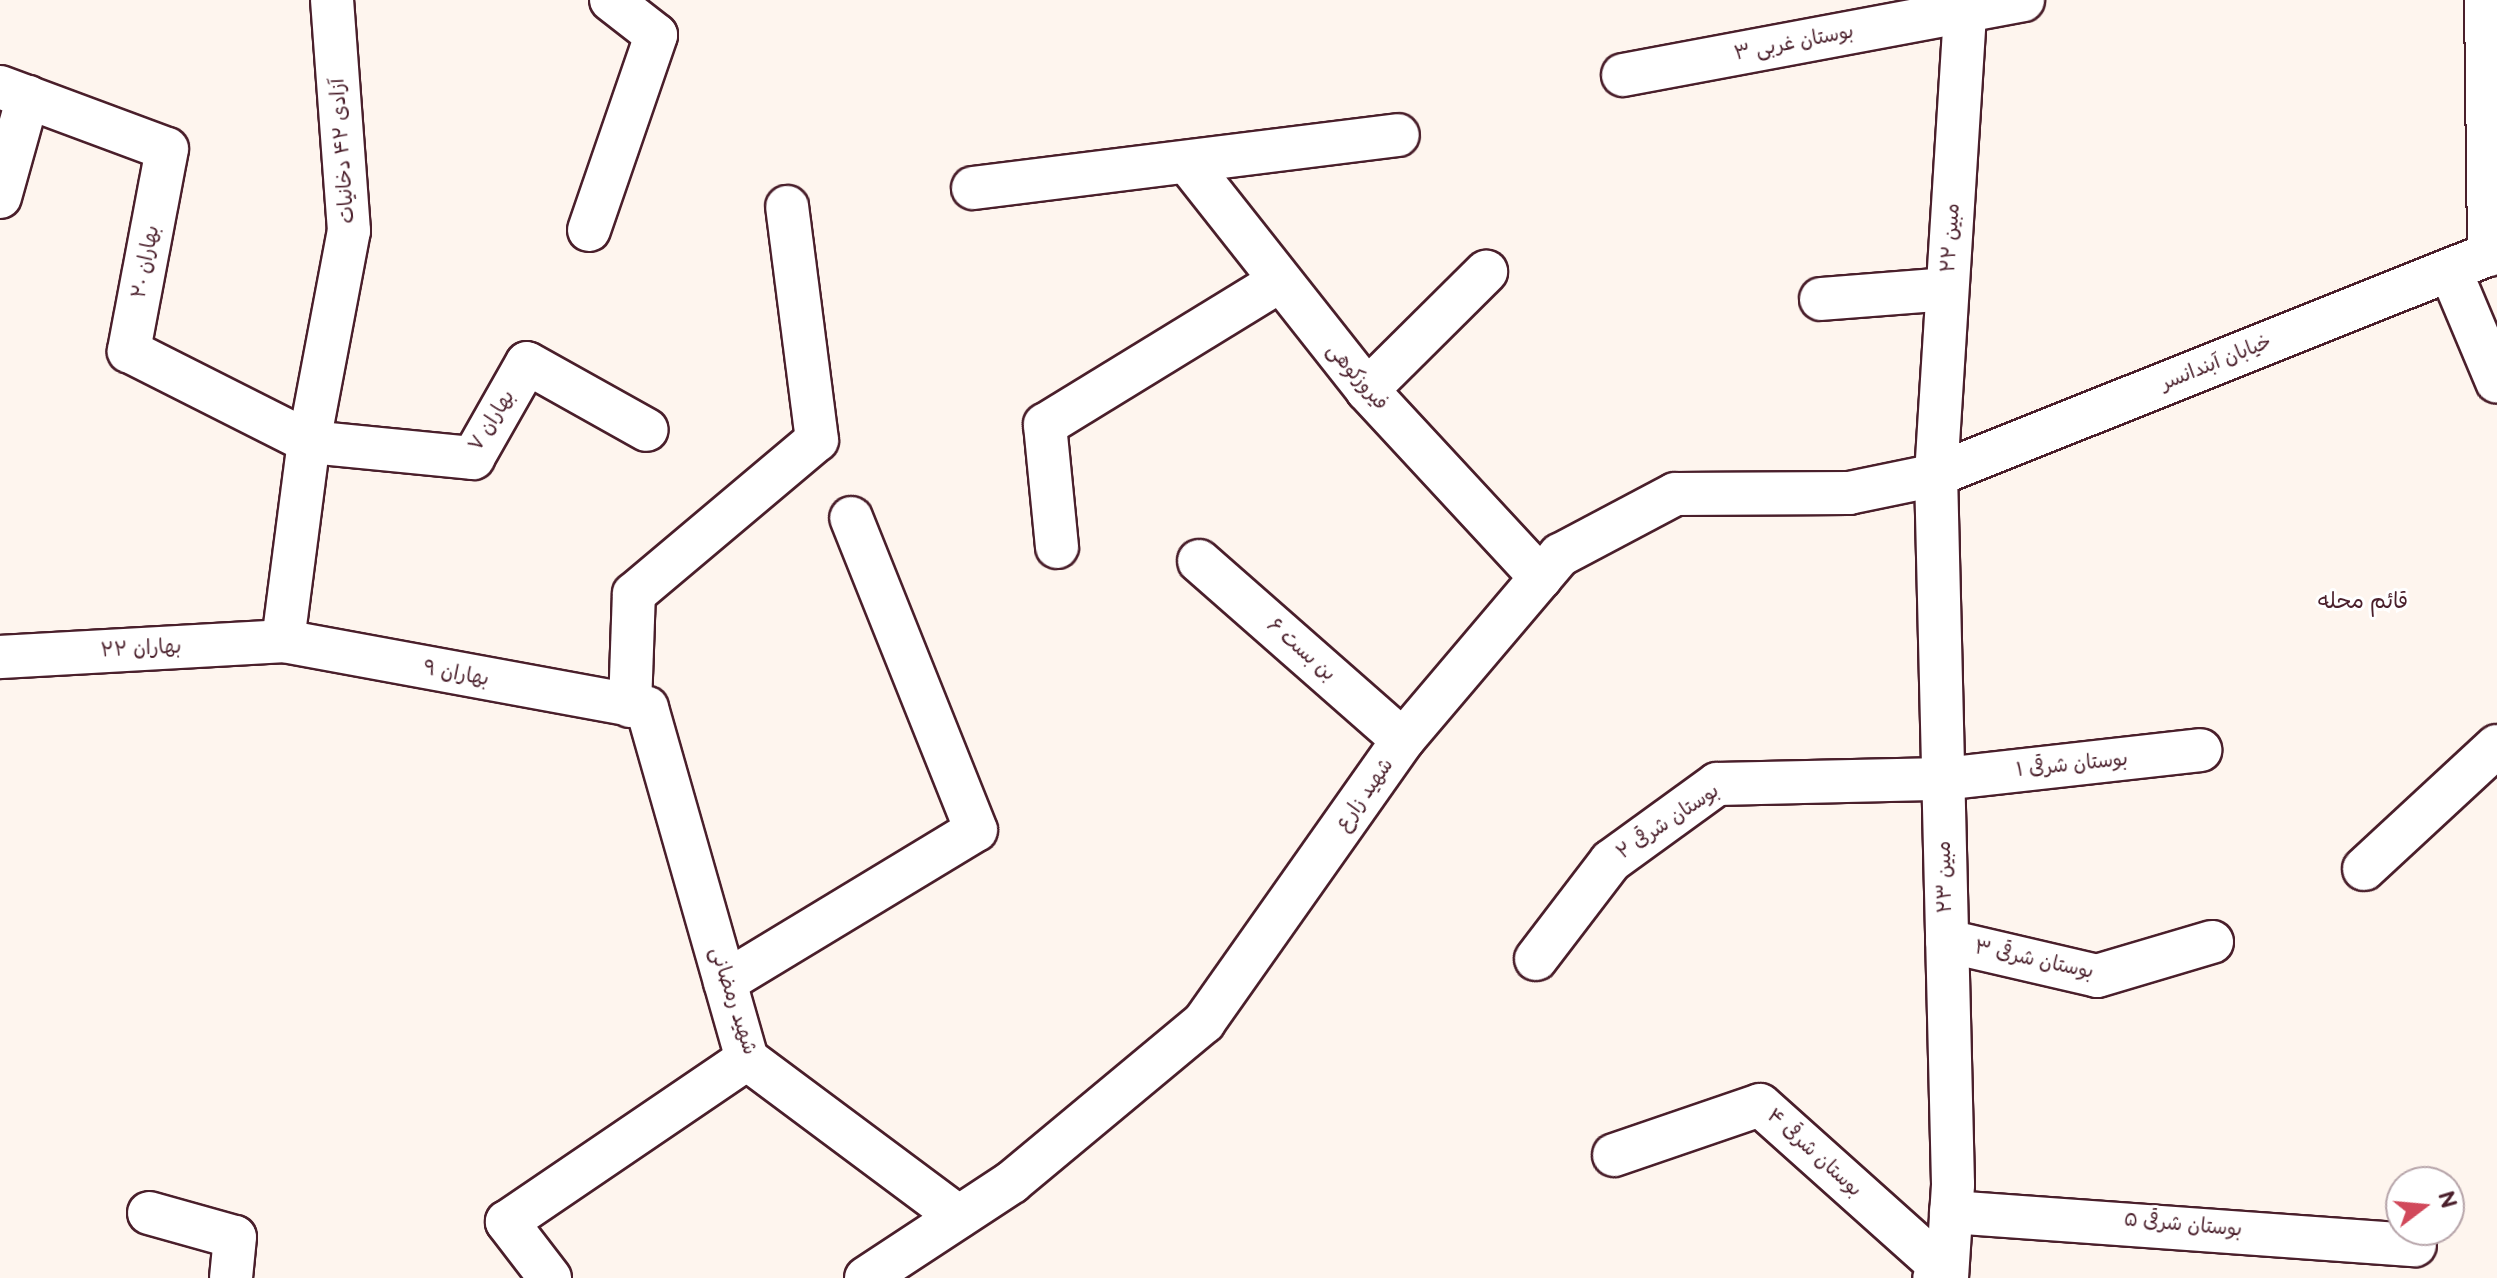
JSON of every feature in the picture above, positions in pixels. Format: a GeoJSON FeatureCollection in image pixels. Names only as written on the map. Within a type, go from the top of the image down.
{"type":"FeatureCollection","features":[{"type":"Feature","properties":{"kind":"street","name":"آزادی ۴۲ دخانیات"},"geometry":{"type":"LineString","coordinates":[[283,641],[309,442],[349,231],[332,0]]}},
{"type":"Feature","properties":{"kind":"street"},"geometry":{"type":"LineString","coordinates":[[589,230],[656,35],[611,0]]}},
{"type":"Feature","properties":{"kind":"street","name":"بوستان غربی ۳"},"geometry":{"type":"LineString","coordinates":[[1623,75],[1966,5],[2023,0]]}},
{"type":"Feature","properties":{"kind":"street"},"geometry":{"type":"LineString","coordinates":[[2486,0],[2493,253]]}},
{"type":"Feature","properties":{"kind":"street","name":"مبین ۲۲"},"geometry":{"type":"LineString","coordinates":[[1936,475],[1966,5]]}},
{"type":"Feature","properties":{"kind":"street","name":"بهاران ۲۰"},"geometry":{"type":"LineString","coordinates":[[14,92],[167,149],[129,351],[309,442]]}},
{"type":"Feature","properties":{"kind":"street"},"geometry":{"type":"LineString","coordinates":[[0,197],[14,92]]}},
{"type":"Feature","properties":{"kind":"street"},"geometry":{"type":"LineString","coordinates":[[973,188],[1398,135]]}},
{"type":"Feature","properties":{"kind":"street","name":"فیروزکوهی"},"geometry":{"type":"LineString","coordinates":[[1188,163],[1277,283],[1367,390],[1541,578]]}},
{"type":"Feature","properties":{"kind":"street"},"geometry":{"type":"LineString","coordinates":[[630,706],[634,594],[817,440],[787,207]]}},
{"type":"Feature","properties":{"kind":"street","name":"خیابان آبندانسر"},"geometry":{"type":"LineString","coordinates":[[1936,475],[2493,253]]}},
{"type":"Feature","properties":{"kind":"street"},"geometry":{"type":"LineString","coordinates":[[2450,270],[2497,382]]}},
{"type":"Feature","properties":{"kind":"street"},"geometry":{"type":"LineString","coordinates":[[1367,390],[1486,272]]}},
{"type":"Feature","properties":{"kind":"street"},"geometry":{"type":"LineString","coordinates":[[1057,547],[1045,425],[1277,283]]}},
{"type":"Feature","properties":{"kind":"street"},"geometry":{"type":"LineString","coordinates":[[1821,299],[1947,289]]}},
{"type":"Feature","properties":{"kind":"street","name":"بهاران ۷"},"geometry":{"type":"LineString","coordinates":[[309,442],[473,458],[527,363],[647,430]]}},
{"type":"Feature","properties":{"kind":"street","name":"شهید زارع"},"geometry":{"type":"LineString","coordinates":[[866,1278],[1012,1182],[1204,1022],[1403,740],[1560,555],[1675,494],[1849,493],[1936,475]]}},
{"type":"Feature","properties":{"kind":"street","name":"مبین ۲۳"},"geometry":{"type":"LineString","coordinates":[[1936,475],[1951,1212],[1943,1276]]}},
{"type":"Feature","properties":{"kind":"street"},"geometry":{"type":"LineString","coordinates":[[725,982],[976,830],[851,518]]}},
{"type":"Feature","properties":{"kind":"street","name":"بن بست ۶"},"geometry":{"type":"LineString","coordinates":[[1199,561],[1403,740]]}},
{"type":"Feature","properties":{"kind":"street","name":"بهاران ۹"},"geometry":{"type":"LineString","coordinates":[[283,641],[630,706]]}},
{"type":"Feature","properties":{"kind":"street","name":"بهاران ۲۲"},"geometry":{"type":"LineString","coordinates":[[0,657],[283,641]]}},
{"type":"Feature","properties":{"kind":"street","name":"شهید رمضانی"},"geometry":{"type":"LineString","coordinates":[[630,706],[647,708],[747,1059],[959,1217]]}},
{"type":"Feature","properties":{"kind":"street"},"geometry":{"type":"LineString","coordinates":[[2364,869],[2497,746]]}},
{"type":"Feature","properties":{"kind":"street","name":"بوستان شرقی ۱"},"geometry":{"type":"LineString","coordinates":[[1943,779],[2200,750]]}},
{"type":"Feature","properties":{"kind":"street","name":"بوستان شرقی ۲"},"geometry":{"type":"LineString","coordinates":[[1536,959],[1611,861],[1717,784],[1943,779]]}},
{"type":"Feature","properties":{"kind":"street","name":"بوستان شرقی ۳"},"geometry":{"type":"LineString","coordinates":[[1947,941],[2097,976],[2212,942]]}},
{"type":"Feature","properties":{"kind":"street"},"geometry":{"type":"LineString","coordinates":[[550,1278],[507,1222],[747,1059]]}},
{"type":"Feature","properties":{"kind":"street","name":"بوستان شرقی ۴"},"geometry":{"type":"LineString","coordinates":[[1614,1155],[1760,1105],[1943,1276]]}},
{"type":"Feature","properties":{"kind":"street","name":"بوستان شرقی ۵"},"geometry":{"type":"LineString","coordinates":[[1951,1212],[2385,1243]]}},
{"type":"Feature","properties":{"kind":"street"},"geometry":{"type":"LineString","coordinates":[[149,1213],[235,1237],[231,1278]]}},
{"type":"Feature","properties":{"kind":"district","name":"قائم محله"},"geometry":{"type":"Point","coordinates":[2363,602]}}]}
